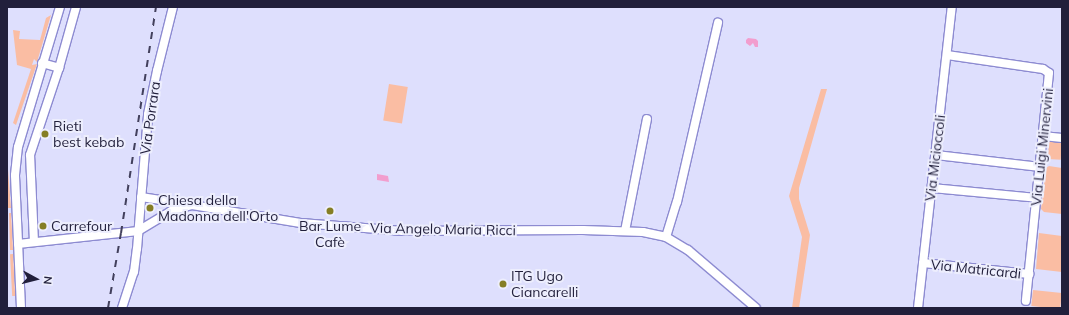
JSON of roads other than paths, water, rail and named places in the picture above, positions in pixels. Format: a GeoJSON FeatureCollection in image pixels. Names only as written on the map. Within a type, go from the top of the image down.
{"type":"FeatureCollection","features":[{"type":"Feature","properties":{"kind":"street"},"geometry":{"type":"LineString","coordinates":[[21,308],[15,175],[20,137],[60,7]]}},
{"type":"Feature","properties":{"kind":"street"},"geometry":{"type":"LineString","coordinates":[[34,242],[30,155],[33,142],[59,68],[76,7]]}},
{"type":"Feature","properties":{"kind":"street","name":"Via Porrara"},"geometry":{"type":"LineString","coordinates":[[122,308],[134,272],[148,114],[173,7]]}},
{"type":"Feature","properties":{"kind":"street","name":"Via Micioccoli"},"geometry":{"type":"LineString","coordinates":[[918,308],[952,7]]}},
{"type":"Feature","properties":{"kind":"street"},"geometry":{"type":"LineString","coordinates":[[666,237],[685,166],[718,23]]}},
{"type":"Feature","properties":{"kind":"street","name":"Via Luigi Minervini"},"geometry":{"type":"LineString","coordinates":[[947,55],[1047,70],[1049,77],[1026,301]]}},
{"type":"Feature","properties":{"kind":"street"},"geometry":{"type":"LineString","coordinates":[[42,63],[59,68]]}},
{"type":"Feature","properties":{"kind":"street"},"geometry":{"type":"LineString","coordinates":[[625,231],[647,119]]}},
{"type":"Feature","properties":{"kind":"street"},"geometry":{"type":"LineString","coordinates":[[1043,136],[1062,138]]}},
{"type":"Feature","properties":{"kind":"street"},"geometry":{"type":"LineString","coordinates":[[20,137],[33,142]]}},
{"type":"Feature","properties":{"kind":"street"},"geometry":{"type":"LineString","coordinates":[[936,155],[1040,167]]}},
{"type":"Feature","properties":{"kind":"street"},"geometry":{"type":"LineString","coordinates":[[932,188],[1037,198]]}},
{"type":"Feature","properties":{"kind":"street"},"geometry":{"type":"LineString","coordinates":[[141,197],[192,205]]}},
{"type":"Feature","properties":{"kind":"street","name":"Via Angelo Maria Ricci"},"geometry":{"type":"LineString","coordinates":[[18,244],[138,231],[171,211],[192,205],[301,223],[403,231],[625,231],[652,233],[666,237],[688,250],[756,308]]}},
{"type":"Feature","properties":{"kind":"street","name":"Via Matricardi"},"geometry":{"type":"LineString","coordinates":[[923,263],[1029,274]]}},
{"type":"Feature","properties":{"kind":"railway"},"geometry":{"type":"LineString","coordinates":[[108,308],[156,7]]}},
{"type":"Feature","properties":{"kind":"place","name":"Rieti best kebab"},"geometry":{"type":"Point","coordinates":[45,134]}},
{"type":"Feature","properties":{"kind":"place","name":"Chiesa della Madonna dell'Orto"},"geometry":{"type":"Point","coordinates":[150,208]}},
{"type":"Feature","properties":{"kind":"place","name":"Bar Lume Cafè"},"geometry":{"type":"Point","coordinates":[330,211]}},
{"type":"Feature","properties":{"kind":"place","name":"Carrefour"},"geometry":{"type":"Point","coordinates":[43,226]}},
{"type":"Feature","properties":{"kind":"place","name":"ITG Ugo Ciancarelli"},"geometry":{"type":"Point","coordinates":[503,284]}}]}
